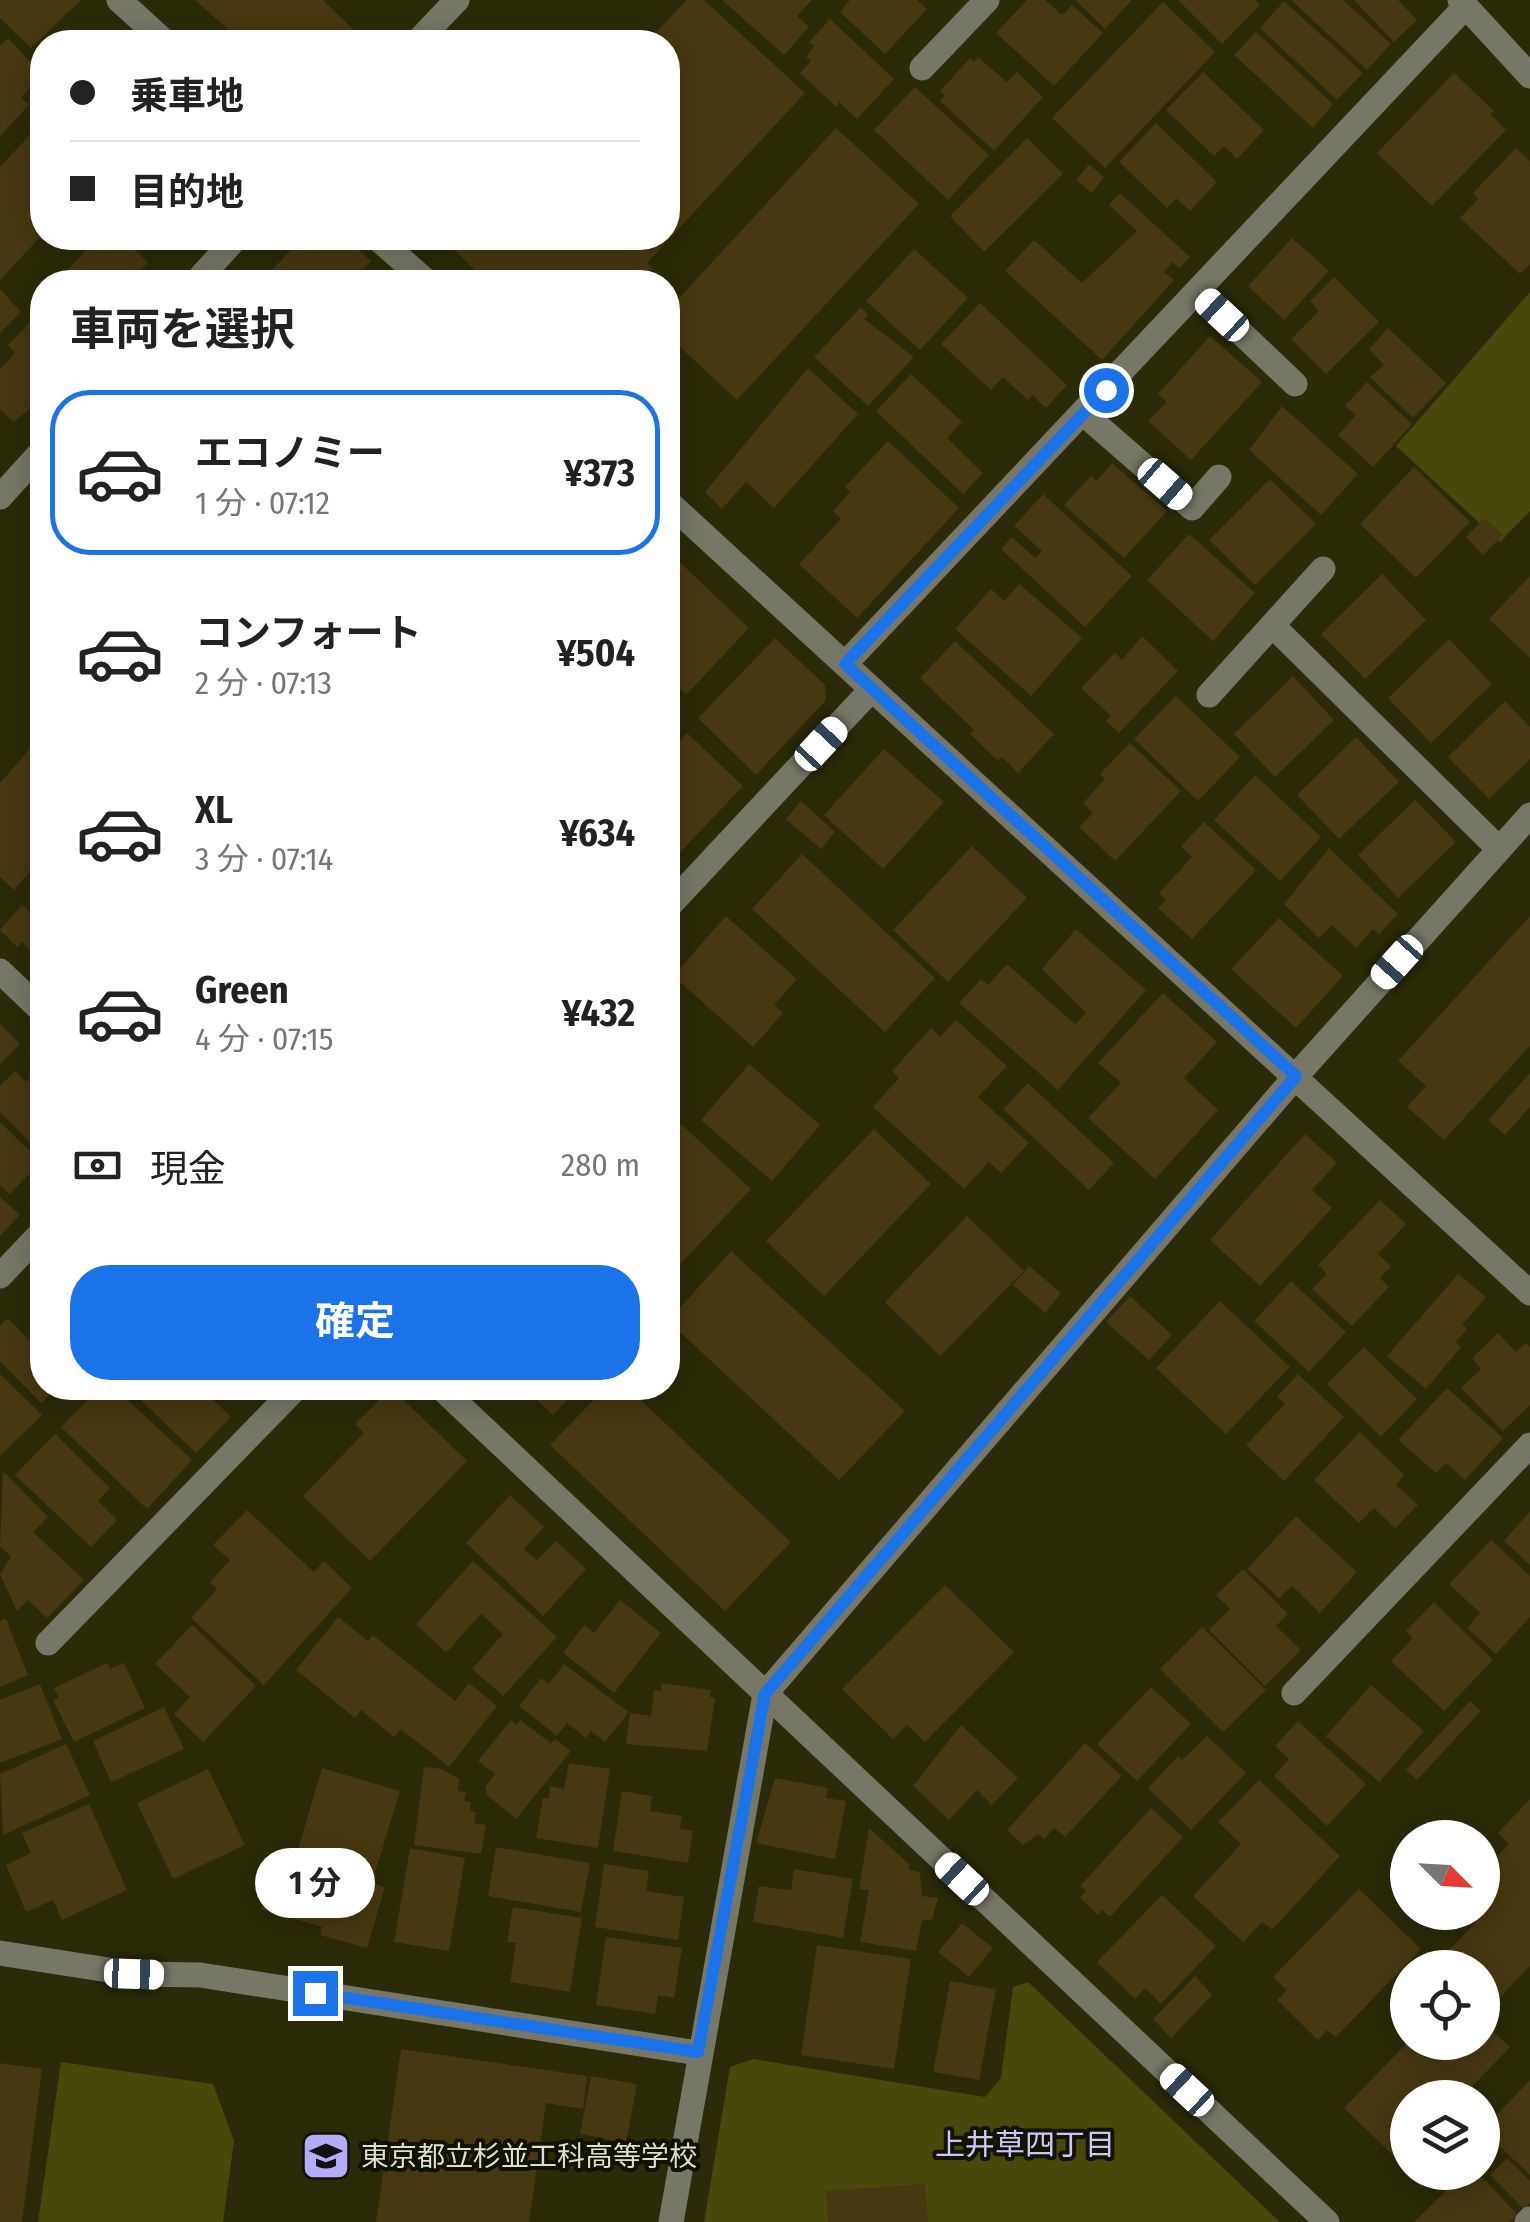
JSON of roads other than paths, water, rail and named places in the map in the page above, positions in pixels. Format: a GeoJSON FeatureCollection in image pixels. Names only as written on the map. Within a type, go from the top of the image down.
{"type":"FeatureCollection","features":[{"type":"Feature","properties":{"kind":"street"},"geometry":{"type":"LineString","coordinates":[[119,0],[152,30]]}},
{"type":"Feature","properties":{"kind":"street"},"geometry":{"type":"LineString","coordinates":[[428,30],[456,0]]}},
{"type":"Feature","properties":{"kind":"street"},"geometry":{"type":"LineString","coordinates":[[922,68],[983,1]]}},
{"type":"Feature","properties":{"kind":"street"},"geometry":{"type":"LineString","coordinates":[[845,664],[1084,414],[1463,3],[1530,76]]}},
{"type":"Feature","properties":{"kind":"street"},"geometry":{"type":"LineString","coordinates":[[207,270],[225,250]]}},
{"type":"Feature","properties":{"kind":"street"},"geometry":{"type":"LineString","coordinates":[[390,250],[413,270]]}},
{"type":"Feature","properties":{"kind":"street"},"geometry":{"type":"LineString","coordinates":[[1198,292],[1294,384]]}},
{"type":"Feature","properties":{"kind":"street"},"geometry":{"type":"LineString","coordinates":[[1084,414],[1192,508],[1219,477]]}},
{"type":"Feature","properties":{"kind":"street"},"geometry":{"type":"LineString","coordinates":[[0,497],[9,469]]}},
{"type":"Feature","properties":{"kind":"street"},"geometry":{"type":"LineString","coordinates":[[680,513],[1530,1293]]}},
{"type":"Feature","properties":{"kind":"street"},"geometry":{"type":"LineString","coordinates":[[1209,695],[1322,569]]}},
{"type":"Feature","properties":{"kind":"street"},"geometry":{"type":"LineString","coordinates":[[1274,626],[1499,849]]}},
{"type":"Feature","properties":{"kind":"street"},"geometry":{"type":"LineString","coordinates":[[680,894],[872,689]]}},
{"type":"Feature","properties":{"kind":"street"},"geometry":{"type":"LineString","coordinates":[[672,2222],[698,2052],[765,1694],[1296,1076],[1530,814]]}},
{"type":"Feature","properties":{"kind":"street"},"geometry":{"type":"LineString","coordinates":[[0,971],[30,1000]]}},
{"type":"Feature","properties":{"kind":"street"},"geometry":{"type":"LineString","coordinates":[[0,1276],[30,1245]]}},
{"type":"Feature","properties":{"kind":"street"},"geometry":{"type":"LineString","coordinates":[[48,1644],[284,1400]]}},
{"type":"Feature","properties":{"kind":"street"},"geometry":{"type":"LineString","coordinates":[[454,1400],[1327,2222]]}},
{"type":"Feature","properties":{"kind":"street"},"geometry":{"type":"LineString","coordinates":[[1294,1693],[1530,1445]]}},
{"type":"Feature","properties":{"kind":"street"},"geometry":{"type":"LineString","coordinates":[[0,1953],[134,1974],[200,1975],[698,2052]]}},
{"type":"Feature","properties":{"kind":"place","name":"東京都立杉並工科高等学校"},"geometry":{"type":"Point","coordinates":[326,2156]}},
{"type":"Feature","properties":{"kind":"district","name":"上井草四丁目"},"geometry":{"type":"Point","coordinates":[1025,2145]}}]}
